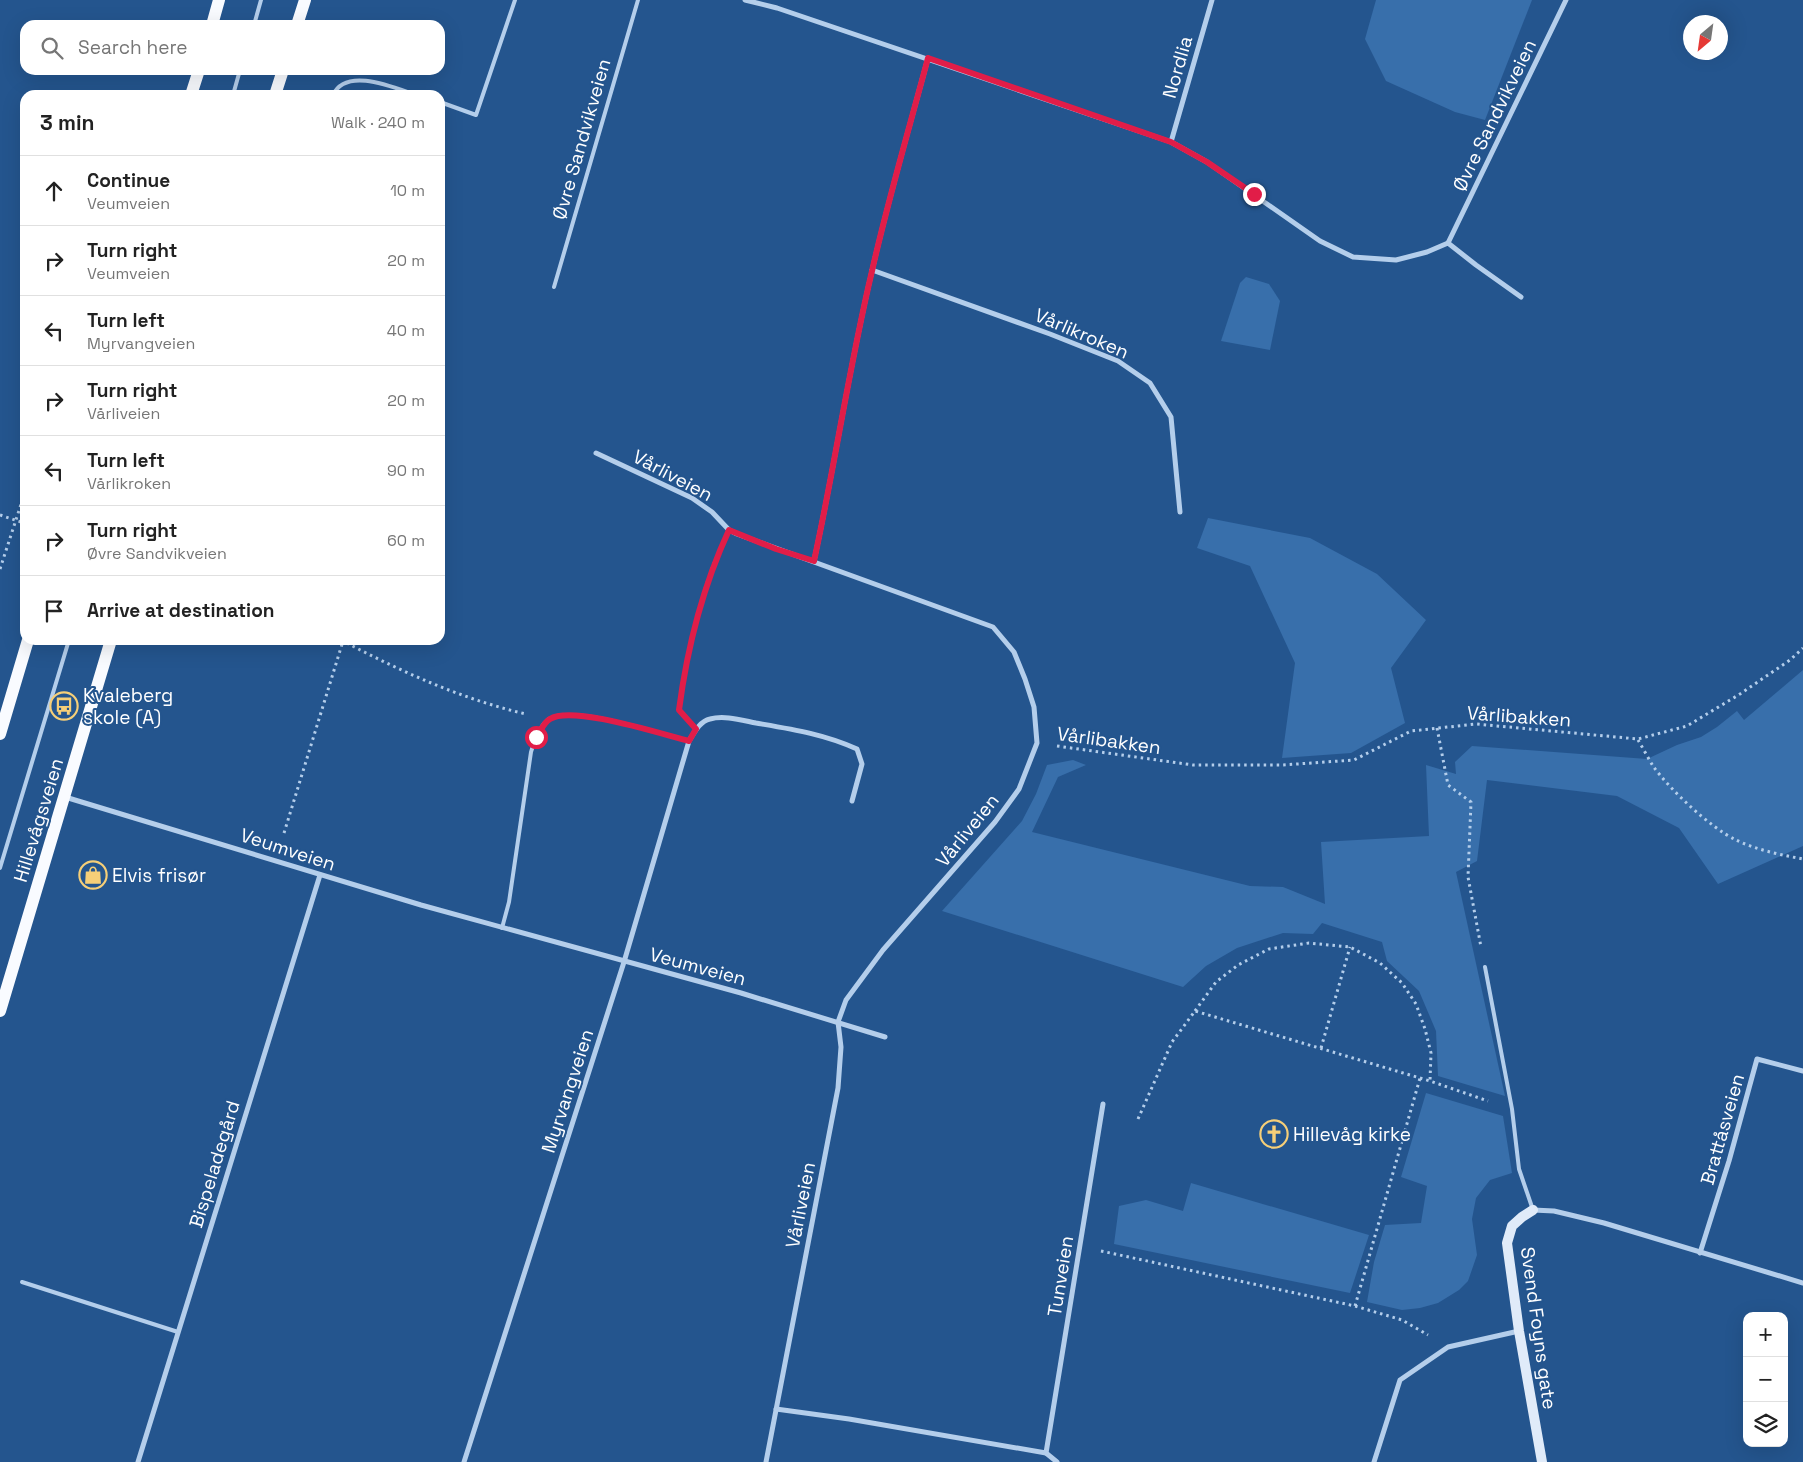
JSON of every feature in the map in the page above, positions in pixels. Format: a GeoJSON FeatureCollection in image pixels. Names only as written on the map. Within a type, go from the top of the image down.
{"type":"FeatureCollection","features":[{"type":"Feature","properties":{"kind":"main road"},"geometry":{"type":"LineString","coordinates":[[214,20],[220,0]]}},
{"type":"Feature","properties":{"kind":"main road"},"geometry":{"type":"LineString","coordinates":[[299,20],[305,0]]}},
{"type":"Feature","properties":{"kind":"main road"},"geometry":{"type":"LineString","coordinates":[[193,90],[197,75]]}},
{"type":"Feature","properties":{"kind":"main road"},"geometry":{"type":"LineString","coordinates":[[277,90],[282,75]]}},
{"type":"Feature","properties":{"kind":"main road"},"geometry":{"type":"LineString","coordinates":[[0,734],[27,645]]}},
{"type":"Feature","properties":{"kind":"main road","name":"Hillevågsveien"},"geometry":{"type":"LineString","coordinates":[[0,1011],[110,645]]}},
{"type":"Feature","properties":{"kind":"street"},"geometry":{"type":"LineString","coordinates":[[745,0],[777,8],[928,58],[1171,142],[1207,162],[1320,241],[1353,257],[1396,260],[1427,252],[1448,243],[1476,266],[1521,297]]}},
{"type":"Feature","properties":{"kind":"street","name":"Nordlia"},"geometry":{"type":"LineString","coordinates":[[1171,142],[1212,0]]}},
{"type":"Feature","properties":{"kind":"street","name":"Øvre Sandvikveien"},"geometry":{"type":"LineString","coordinates":[[1448,243],[1566,0]]}},
{"type":"Feature","properties":{"kind":"street"},"geometry":{"type":"LineString","coordinates":[[814,561],[851,366],[872,270],[928,58]]}},
{"type":"Feature","properties":{"kind":"street","name":"Vårlikroken"},"geometry":{"type":"LineString","coordinates":[[872,270],[1050,334],[1118,361],[1150,383],[1171,417],[1180,512]]}},
{"type":"Feature","properties":{"kind":"street","name":"Vårliveien"},"geometry":{"type":"LineString","coordinates":[[596,453],[692,498],[712,512],[729,530],[776,549],[814,561],[994,627],[1014,652],[1034,707],[1037,743],[1019,789],[962,862],[883,950],[846,1000],[838,1022],[841,1047],[838,1088],[766,1462]]}},
{"type":"Feature","properties":{"kind":"street"},"geometry":{"type":"LineString","coordinates":[[696,729],[709,719],[731,718],[807,731],[857,749],[862,764],[852,801]]}},
{"type":"Feature","properties":{"kind":"street","name":"Myrvangveien"},"geometry":{"type":"LineString","coordinates":[[464,1462],[624,962],[689,741],[696,729]]}},
{"type":"Feature","properties":{"kind":"street","name":"Veumveien"},"geometry":{"type":"LineString","coordinates":[[65,796],[320,875],[502,928],[741,993],[885,1038]]}},
{"type":"Feature","properties":{"kind":"street","name":"Bispeladegård"},"geometry":{"type":"LineString","coordinates":[[138,1462],[320,875]]}},
{"type":"Feature","properties":{"kind":"street","name":"Brattåsveien"},"geometry":{"type":"LineString","coordinates":[[1700,1252],[1729,1161],[1757,1059],[1803,1072]]}},
{"type":"Feature","properties":{"kind":"street","name":"Tunveien"},"geometry":{"type":"LineString","coordinates":[[1046,1453],[1103,1104]]}},
{"type":"Feature","properties":{"kind":"street"},"geometry":{"type":"LineString","coordinates":[[1534,1210],[1554,1211],[1604,1223],[1803,1283]]}},
{"type":"Feature","properties":{"kind":"street","name":"Svend Foyns gate"},"geometry":{"type":"LineString","coordinates":[[1534,1210],[1512,1226],[1507,1243],[1519,1331],[1542,1462]]}},
{"type":"Feature","properties":{"kind":"street"},"geometry":{"type":"LineString","coordinates":[[1374,1462],[1400,1380],[1448,1347],[1519,1331]]}},
{"type":"Feature","properties":{"kind":"street"},"geometry":{"type":"LineString","coordinates":[[776,1409],[849,1419],[1046,1453],[1057,1462]]}},
{"type":"Feature","properties":{"kind":"lane"},"geometry":{"type":"LineString","coordinates":[[255,20],[261,0]]}},
{"type":"Feature","properties":{"kind":"lane"},"geometry":{"type":"LineString","coordinates":[[445,104],[476,115],[515,0]]}},
{"type":"Feature","properties":{"kind":"lane","name":"Øvre Sandvikveien"},"geometry":{"type":"LineString","coordinates":[[554,287],[638,0]]}},
{"type":"Feature","properties":{"kind":"lane"},"geometry":{"type":"LineString","coordinates":[[234,90],[239,75]]}},
{"type":"Feature","properties":{"kind":"lane"},"geometry":{"type":"LineString","coordinates":[[335,90],[351,80],[368,80],[400,90]]}},
{"type":"Feature","properties":{"kind":"lane","name":"Hillevågsveien"},"geometry":{"type":"LineString","coordinates":[[0,868],[67,645]]}},
{"type":"Feature","properties":{"kind":"lane"},"geometry":{"type":"LineString","coordinates":[[502,928],[509,902],[531,752],[536,737],[549,719],[565,714],[588,715],[689,741]]}},
{"type":"Feature","properties":{"kind":"lane"},"geometry":{"type":"LineString","coordinates":[[1485,967],[1512,1110],[1519,1169],[1534,1210]]}},
{"type":"Feature","properties":{"kind":"lane"},"geometry":{"type":"LineString","coordinates":[[22,1282],[178,1332]]}},
{"type":"Feature","properties":{"kind":"path"},"geometry":{"type":"LineString","coordinates":[[0,569],[20,508]]}},
{"type":"Feature","properties":{"kind":"path"},"geometry":{"type":"LineString","coordinates":[[0,515],[20,522]]}},
{"type":"Feature","properties":{"kind":"path"},"geometry":{"type":"LineString","coordinates":[[696,729],[679,710],[682,691],[704,595],[715,560],[729,530]]}},
{"type":"Feature","properties":{"kind":"path"},"geometry":{"type":"LineString","coordinates":[[284,833],[340,645]]}},
{"type":"Feature","properties":{"kind":"path"},"geometry":{"type":"LineString","coordinates":[[352,645],[399,670],[461,695],[549,719]]}},
{"type":"Feature","properties":{"kind":"path","name":"Vårlibakken"},"geometry":{"type":"LineString","coordinates":[[1037,743],[1193,765],[1283,765],[1354,760],[1411,731],[1476,724],[1638,739],[1687,726],[1748,690],[1790,660],[1803,648]]}},
{"type":"Feature","properties":{"kind":"path"},"geometry":{"type":"LineString","coordinates":[[1437,728],[1448,785],[1470,802],[1468,877],[1485,967]]}},
{"type":"Feature","properties":{"kind":"path"},"geometry":{"type":"LineString","coordinates":[[1638,739],[1654,767],[1686,803],[1709,822],[1736,840],[1770,852],[1803,859]]}},
{"type":"Feature","properties":{"kind":"path"},"geometry":{"type":"LineString","coordinates":[[1138,1119],[1172,1042],[1216,982],[1238,965],[1269,950],[1308,943],[1350,947],[1380,962],[1402,983],[1416,1004],[1425,1029],[1431,1053],[1430,1081]]}},
{"type":"Feature","properties":{"kind":"path"},"geometry":{"type":"LineString","coordinates":[[1321,1048],[1350,947]]}},
{"type":"Feature","properties":{"kind":"path"},"geometry":{"type":"LineString","coordinates":[[1195,1011],[1430,1081],[1512,1110]]}},
{"type":"Feature","properties":{"kind":"path"},"geometry":{"type":"LineString","coordinates":[[1355,1306],[1420,1078]]}},
{"type":"Feature","properties":{"kind":"path"},"geometry":{"type":"LineString","coordinates":[[1080,1246],[1355,1306],[1402,1320],[1448,1347]]}},
{"type":"Feature","properties":{"kind":"shaded area"},"geometry":{"type":"Polygon","coordinates":[[[1376,0],[1532,0],[1485,120],[1455,112],[1386,81],[1365,39],[1376,0]]]}},
{"type":"Feature","properties":{"kind":"shaded area"},"geometry":{"type":"Polygon","coordinates":[[[1246,277],[1269,284],[1280,301],[1270,350],[1221,341],[1240,283],[1246,277]]]}},
{"type":"Feature","properties":{"kind":"shaded area"},"geometry":{"type":"Polygon","coordinates":[[[1208,518],[1310,538],[1377,574],[1426,620],[1391,668],[1405,723],[1351,753],[1282,758],[1295,663],[1250,566],[1197,548],[1208,518]]]}},
{"type":"Feature","properties":{"kind":"shaded area"},"geometry":{"type":"Polygon","coordinates":[[[1803,670],[1803,846],[1718,884],[1679,828],[1617,796],[1487,780],[1477,861],[1456,872],[1505,1096],[1438,1076],[1436,1031],[1419,991],[1387,961],[1382,942],[1322,923],[1313,934],[1283,933],[1237,948],[1206,966],[1183,987],[942,911],[1022,821],[1036,794],[1047,765],[1073,760],[1086,765],[1058,777],[1032,832],[1250,886],[1283,887],[1325,904],[1321,842],[1429,836],[1426,765],[1456,774],[1455,762],[1472,746],[1647,759],[1677,745],[1701,737],[1737,711],[1744,720],[1803,670]]]}},
{"type":"Feature","properties":{"kind":"shaded area"},"geometry":{"type":"Polygon","coordinates":[[[1426,1093],[1503,1116],[1512,1173],[1490,1180],[1476,1198],[1472,1219],[1477,1255],[1468,1281],[1459,1290],[1438,1303],[1402,1310],[1367,1302],[1374,1262],[1385,1225],[1421,1223],[1427,1186],[1401,1177],[1426,1093]]]}},
{"type":"Feature","properties":{"kind":"shaded area"},"geometry":{"type":"Polygon","coordinates":[[[1191,1183],[1369,1235],[1350,1293],[1114,1244],[1119,1206],[1146,1200],[1183,1211],[1191,1183]]]}},
{"type":"Feature","properties":{"kind":"place","name":"Kvaleberg skole (A)"},"geometry":{"type":"Point","coordinates":[64,706]}},
{"type":"Feature","properties":{"kind":"place","name":"Elvis frisør"},"geometry":{"type":"Point","coordinates":[93,875]}},
{"type":"Feature","properties":{"kind":"place","name":"Hillevåg kirke"},"geometry":{"type":"Point","coordinates":[1274,1134]}},
{"type":"Feature","properties":{"kind":"route"},"geometry":{"type":"LineString","coordinates":[[536,737],[549,719],[565,714],[588,715],[689,741],[696,729],[679,710],[682,691],[704,595],[715,560],[729,530],[776,549],[814,561],[851,366],[872,270],[928,58],[1171,142],[1207,162],[1254,194]]}}]}
